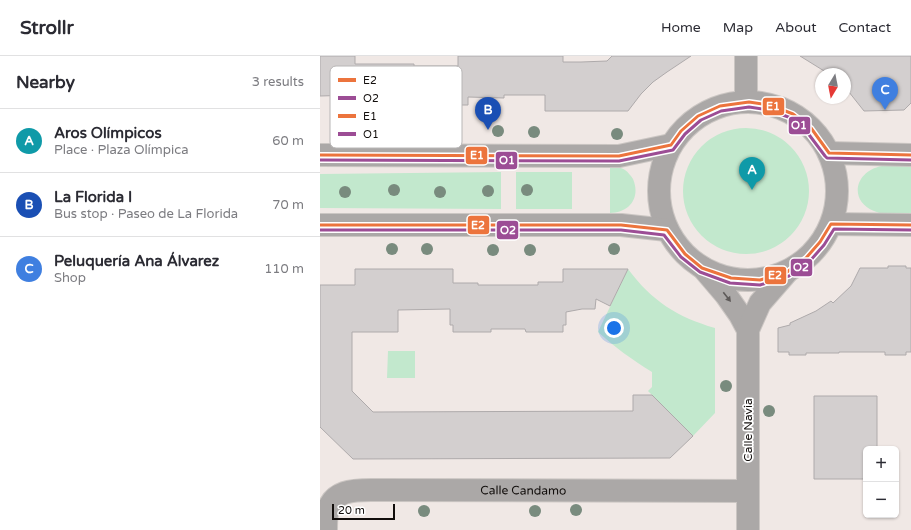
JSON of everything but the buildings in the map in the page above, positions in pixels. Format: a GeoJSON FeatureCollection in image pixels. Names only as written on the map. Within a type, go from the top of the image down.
{"type":"FeatureCollection","features":[{"type":"Feature","properties":{"kind":"street"},"geometry":{"type":"LineString","coordinates":[[746,56],[746,102]]}},
{"type":"Feature","properties":{"kind":"street"},"geometry":{"type":"LineString","coordinates":[[746,102],[770,105],[793,114],[811,128],[828,153],[835,170],[837,190],[831,224],[820,242],[806,258],[787,272],[760,280],[731,278],[702,268],[685,254],[667,230],[659,208],[658,185],[662,164],[671,145],[682,131],[698,116],[720,106],[746,102]]}},
{"type":"Feature","properties":{"kind":"street"},"geometry":{"type":"LineString","coordinates":[[320,155],[619,156],[671,145]]}},
{"type":"Feature","properties":{"kind":"street"},"geometry":{"type":"LineString","coordinates":[[828,153],[911,155]]}},
{"type":"Feature","properties":{"kind":"street"},"geometry":{"type":"LineString","coordinates":[[831,224],[911,225]]}},
{"type":"Feature","properties":{"kind":"street"},"geometry":{"type":"LineString","coordinates":[[320,225],[621,225],[667,230]]}},
{"type":"Feature","properties":{"kind":"street","name":"Calle Navia"},"geometry":{"type":"LineString","coordinates":[[702,268],[726,295],[740,314],[748,330]]}},
{"type":"Feature","properties":{"kind":"street","name":"Calle Navia"},"geometry":{"type":"LineString","coordinates":[[748,530],[748,330],[760,303],[787,272]]}},
{"type":"Feature","properties":{"kind":"street","name":"Calle Candamo"},"geometry":{"type":"LineString","coordinates":[[326,530],[329,507],[334,499],[351,490],[748,491]]}},
{"type":"Feature","properties":{"kind":"green space"},"geometry":{"type":"Polygon","coordinates":[[[752,128],[776,135],[791,146],[802,161],[808,179],[808,203],[802,221],[791,236],[776,247],[758,253],[740,254],[716,247],[701,236],[690,221],[684,203],[683,185],[690,161],[701,146],[716,135],[734,129],[752,128]]]}},
{"type":"Feature","properties":{"kind":"green space"},"geometry":{"type":"Polygon","coordinates":[[[610,166],[622,168],[628,173],[633,179],[635,192],[632,203],[628,207],[617,212],[610,213],[610,166]]]}},
{"type":"Feature","properties":{"kind":"green space"},"geometry":{"type":"Polygon","coordinates":[[[882,166],[911,166],[911,214],[878,213],[866,206],[860,200],[858,186],[861,180],[873,169],[882,166]]]}},
{"type":"Feature","properties":{"kind":"green space"},"geometry":{"type":"Polygon","coordinates":[[[501,172],[501,209],[320,208],[320,174],[501,172]]]}},
{"type":"Feature","properties":{"kind":"green space"},"geometry":{"type":"Polygon","coordinates":[[[516,172],[572,172],[572,209],[516,209],[516,172]]]}},
{"type":"Feature","properties":{"kind":"green space"},"geometry":{"type":"Polygon","coordinates":[[[628,269],[646,290],[666,306],[689,319],[715,328],[715,413],[693,436],[648,391],[652,387],[652,372],[637,363],[598,332],[628,269]]]}},
{"type":"Feature","properties":{"kind":"green space"},"geometry":{"type":"Polygon","coordinates":[[[388,351],[415,351],[415,378],[387,378],[388,351]]]}},
{"type":"Feature","properties":{"kind":"transit line","name":"E1"},"geometry":{"type":"LineString","coordinates":[[320,155],[619,156],[671,145],[681,131],[698,116],[720,106],[749,102],[770,105],[793,114],[811,128],[829,153],[911,155]]}},
{"type":"Feature","properties":{"kind":"transit line","name":"O1"},"geometry":{"type":"LineString","coordinates":[[320,160],[619,161],[673,150],[685,134],[701,120],[721,111],[749,107],[769,110],[791,118],[807,132],[827,158],[911,160]]}},
{"type":"Feature","properties":{"kind":"transit line","name":"E2"},"geometry":{"type":"LineString","coordinates":[[320,225],[621,225],[667,230],[685,254],[702,268],[731,278],[760,280],[787,272],[806,258],[820,242],[831,224],[911,225]]}},
{"type":"Feature","properties":{"kind":"transit line","name":"O2"},"geometry":{"type":"LineString","coordinates":[[320,230],[621,230],[664,235],[681,257],[700,272],[730,283],[760,285],[789,276],[809,262],[824,245],[834,229],[911,230]]}},
{"type":"Feature","properties":{"kind":"place","name":"Peluquería Ana Álvarez"},"geometry":{"type":"Point","coordinates":[885,110]}},
{"type":"Feature","properties":{"kind":"place","name":"La Florida I"},"geometry":{"type":"Point","coordinates":[488,130]}},
{"type":"Feature","properties":{"kind":"place","name":"Aros Olímpicos"},"geometry":{"type":"Point","coordinates":[752,190]}}]}
